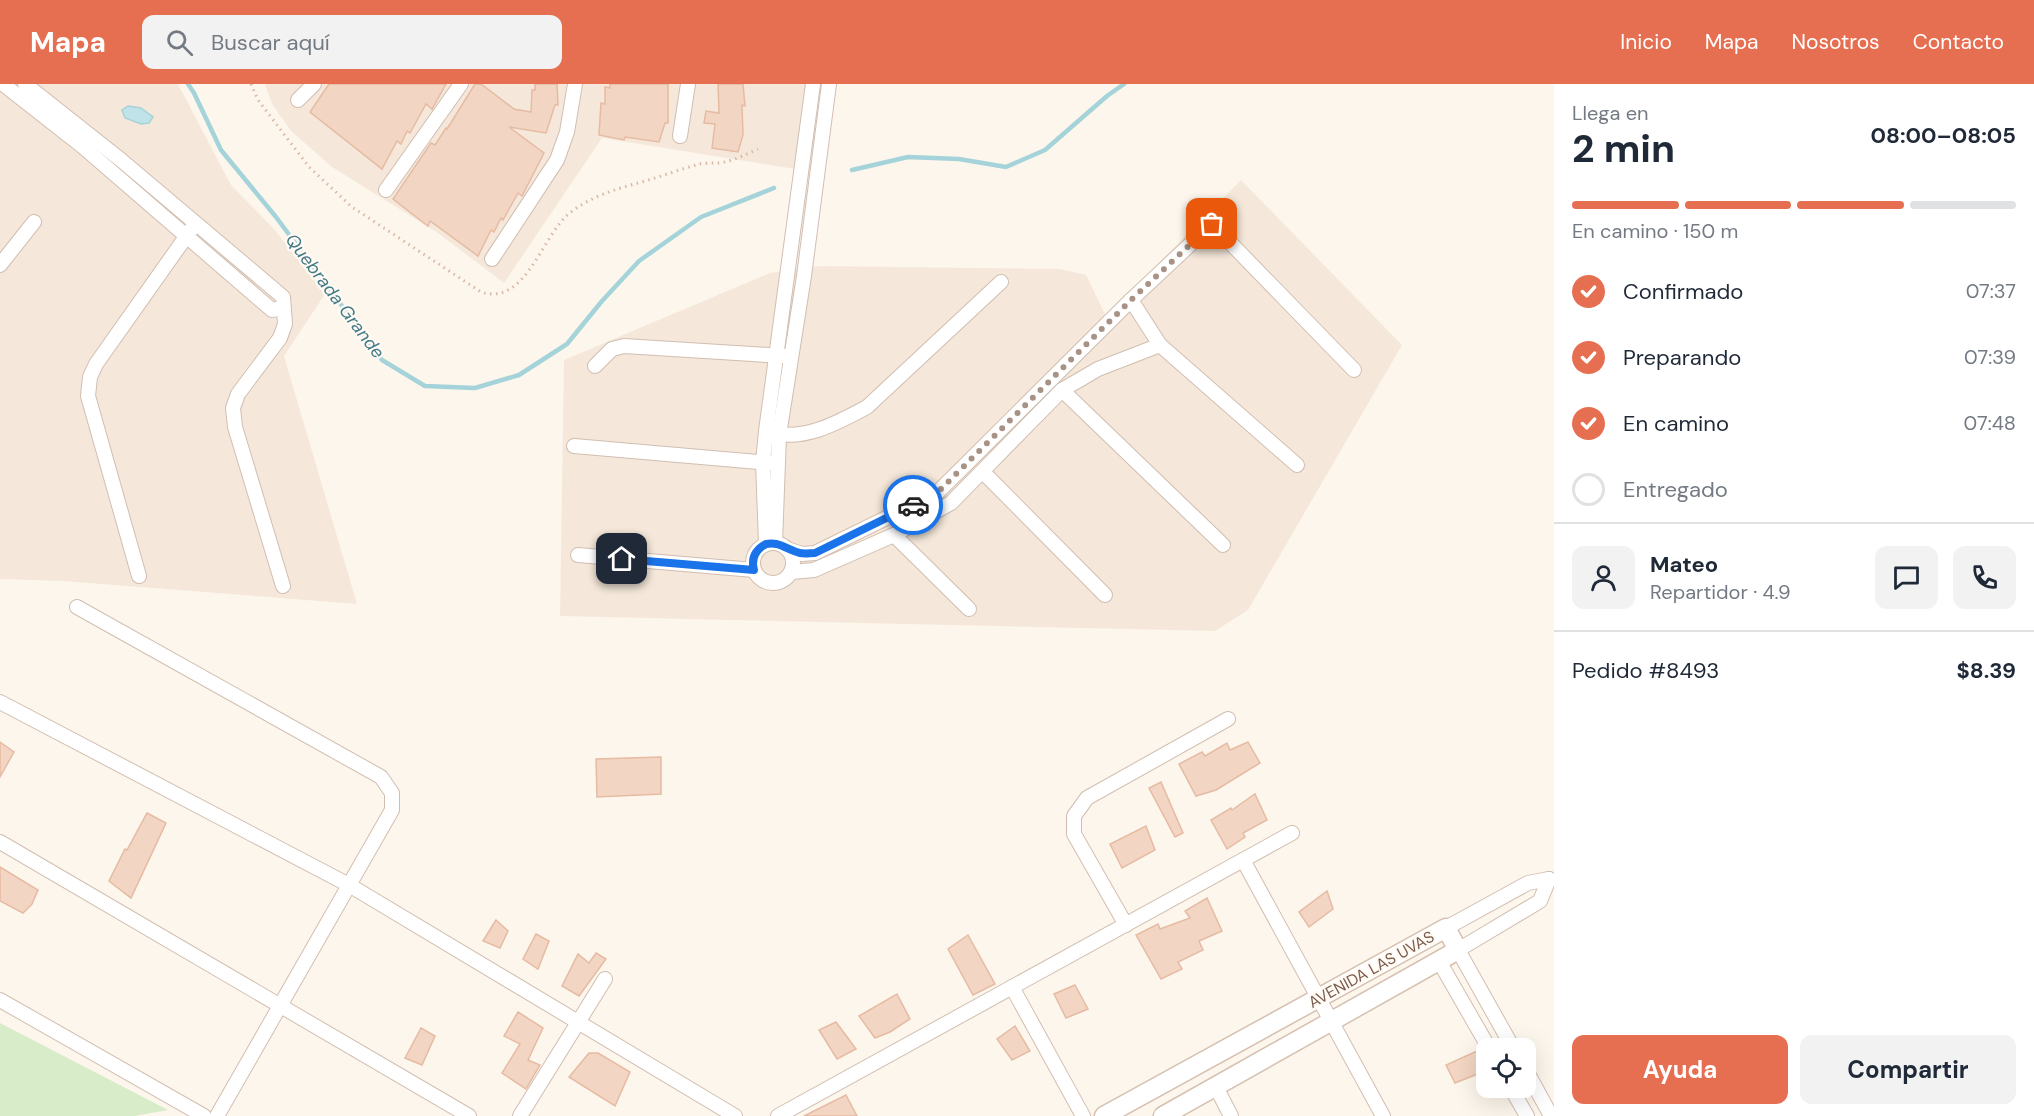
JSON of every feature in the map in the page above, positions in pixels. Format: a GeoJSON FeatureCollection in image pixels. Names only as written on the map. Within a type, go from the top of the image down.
{"type":"FeatureCollection","features":[{"type":"Feature","properties":{"kind":"street"},"geometry":{"type":"LineString","coordinates":[[3,84],[82,146],[272,310],[283,308]]}},
{"type":"Feature","properties":{"kind":"street"},"geometry":{"type":"LineString","coordinates":[[25,84],[121,160],[284,297],[285,324],[280,338],[238,394],[233,408],[235,427],[283,586]]}},
{"type":"Feature","properties":{"kind":"street"},"geometry":{"type":"LineString","coordinates":[[298,100],[314,84]]}},
{"type":"Feature","properties":{"kind":"street"},"geometry":{"type":"LineString","coordinates":[[386,190],[461,84]]}},
{"type":"Feature","properties":{"kind":"street"},"geometry":{"type":"LineString","coordinates":[[492,258],[557,160],[567,132],[575,84]]}},
{"type":"Feature","properties":{"kind":"street"},"geometry":{"type":"LineString","coordinates":[[680,136],[688,84]]}},
{"type":"Feature","properties":{"kind":"street"},"geometry":{"type":"LineString","coordinates":[[776,545],[778,464],[773,433],[775,354],[813,84]]}},
{"type":"Feature","properties":{"kind":"street"},"geometry":{"type":"LineString","coordinates":[[829,84],[792,357],[773,433],[763,462],[776,545],[793,560],[791,572],[782,582],[775,584],[762,581],[752,564],[756,552],[776,545],[802,554],[815,553],[937,493],[1131,300],[1212,224],[1354,370]]}},
{"type":"Feature","properties":{"kind":"street"},"geometry":{"type":"LineString","coordinates":[[3,256],[34,222]]}},
{"type":"Feature","properties":{"kind":"street"},"geometry":{"type":"LineString","coordinates":[[139,576],[88,396],[90,377],[96,364],[195,224]]}},
{"type":"Feature","properties":{"kind":"street"},"geometry":{"type":"LineString","coordinates":[[773,433],[807,433],[843,420],[867,407],[1001,282]]}},
{"type":"Feature","properties":{"kind":"street"},"geometry":{"type":"LineString","coordinates":[[1131,300],[1160,345],[1297,465]]}},
{"type":"Feature","properties":{"kind":"street"},"geometry":{"type":"LineString","coordinates":[[783,305],[799,307]]}},
{"type":"Feature","properties":{"kind":"street"},"geometry":{"type":"LineString","coordinates":[[791,572],[814,570],[894,535],[951,503],[1062,390],[1098,369],[1160,345]]}},
{"type":"Feature","properties":{"kind":"street"},"geometry":{"type":"LineString","coordinates":[[595,366],[612,349],[624,346],[775,354],[792,357]]}},
{"type":"Feature","properties":{"kind":"street"},"geometry":{"type":"LineString","coordinates":[[1062,390],[1223,545]]}},
{"type":"Feature","properties":{"kind":"street"},"geometry":{"type":"LineString","coordinates":[[574,446],[778,464]]}},
{"type":"Feature","properties":{"kind":"street"},"geometry":{"type":"LineString","coordinates":[[983,472],[1105,595]]}},
{"type":"Feature","properties":{"kind":"street"},"geometry":{"type":"LineString","coordinates":[[894,535],[969,609]]}},
{"type":"Feature","properties":{"kind":"street"},"geometry":{"type":"LineString","coordinates":[[578,555],[754,570]]}},
{"type":"Feature","properties":{"kind":"street"},"geometry":{"type":"LineString","coordinates":[[77,607],[381,777],[392,793],[392,810],[217,1116]]}},
{"type":"Feature","properties":{"kind":"street"},"geometry":{"type":"LineString","coordinates":[[0,702],[349,885],[735,1116]]}},
{"type":"Feature","properties":{"kind":"street"},"geometry":{"type":"LineString","coordinates":[[1126,925],[1074,834],[1074,816],[1087,798],[1228,718]]}},
{"type":"Feature","properties":{"kind":"street"},"geometry":{"type":"LineString","coordinates":[[778,1116],[1292,833]]}},
{"type":"Feature","properties":{"kind":"street"},"geometry":{"type":"LineString","coordinates":[[0,842],[469,1116]]}},
{"type":"Feature","properties":{"kind":"street"},"geometry":{"type":"LineString","coordinates":[[1243,860],[1383,1116]]}},
{"type":"Feature","properties":{"kind":"street"},"geometry":{"type":"LineString","coordinates":[[1446,928],[1528,883],[1549,879],[1540,901],[1458,950],[1507,1038]]}},
{"type":"Feature","properties":{"kind":"street","name":"AVENIDA LAS UVAS"},"geometry":{"type":"LineString","coordinates":[[1104,1116],[1446,928],[1458,950],[1163,1116]]}},
{"type":"Feature","properties":{"kind":"street"},"geometry":{"type":"LineString","coordinates":[[1439,961],[1483,1038]]}},
{"type":"Feature","properties":{"kind":"street"},"geometry":{"type":"LineString","coordinates":[[520,1116],[605,979]]}},
{"type":"Feature","properties":{"kind":"street"},"geometry":{"type":"LineString","coordinates":[[1012,987],[1083,1116]]}},
{"type":"Feature","properties":{"kind":"street"},"geometry":{"type":"LineString","coordinates":[[0,1000],[204,1116]]}},
{"type":"Feature","properties":{"kind":"street"},"geometry":{"type":"LineString","coordinates":[[1216,1087],[1232,1116]]}},
{"type":"Feature","properties":{"kind":"street"},"geometry":{"type":"LineString","coordinates":[[1536,1088],[1551,1116]]}},
{"type":"Feature","properties":{"kind":"street"},"geometry":{"type":"LineString","coordinates":[[1517,1098],[1527,1116]]}},
{"type":"Feature","properties":{"kind":"path"},"geometry":{"type":"LineString","coordinates":[[251,84],[258,100],[309,167],[352,207],[481,292],[490,295],[503,292],[522,279],[560,221],[572,210],[604,193],[702,164],[735,160],[758,149]]}},
{"type":"Feature","properties":{"kind":"shaded area"},"geometry":{"type":"Polygon","coordinates":[[[0,84],[178,84],[231,185],[274,229],[325,294],[284,356],[357,604],[63,581],[0,579],[0,84]]]}},
{"type":"Feature","properties":{"kind":"shaded area"},"geometry":{"type":"Polygon","coordinates":[[[265,84],[809,84],[795,169],[602,138],[504,283],[438,233],[332,167],[291,131],[272,104],[265,84]]]}},
{"type":"Feature","properties":{"kind":"shaded area"},"geometry":{"type":"Polygon","coordinates":[[[1241,180],[1402,345],[1248,610],[1215,631],[560,616],[564,360],[770,273],[820,266],[1060,269],[1086,275],[1106,316],[1241,180]]]}},
{"type":"Feature","properties":{"kind":"green space"},"geometry":{"type":"Polygon","coordinates":[[[0,1023],[168,1110],[135,1116],[0,1116],[0,1023]]]}},
{"type":"Feature","properties":{"kind":"water"},"geometry":{"type":"Polygon","coordinates":[[[128,106],[141,108],[153,117],[149,123],[141,124],[125,118],[122,110],[128,106]]]}},
{"type":"Feature","properties":{"kind":"building"},"geometry":{"type":"Polygon","coordinates":[[[329,84],[446,84],[432,109],[426,104],[410,133],[407,131],[401,144],[397,141],[382,169],[310,112],[329,84]]]}},
{"type":"Feature","properties":{"kind":"building"},"geometry":{"type":"Polygon","coordinates":[[[475,84],[481,84],[514,109],[531,112],[532,90],[535,90],[535,84],[557,84],[558,105],[555,105],[546,133],[509,127],[544,153],[522,196],[518,193],[503,220],[501,218],[494,232],[491,230],[478,256],[430,221],[428,226],[393,199],[431,143],[435,145],[447,129],[475,84]]]}},
{"type":"Feature","properties":{"kind":"building"},"geometry":{"type":"Polygon","coordinates":[[[610,84],[668,84],[668,123],[665,123],[659,142],[625,137],[624,140],[599,135],[601,103],[605,104],[605,87],[610,88],[610,84]]]}},
{"type":"Feature","properties":{"kind":"building"},"geometry":{"type":"Polygon","coordinates":[[[718,84],[743,84],[745,106],[742,105],[743,135],[738,152],[712,148],[715,124],[704,123],[706,111],[719,113],[718,84]]]}},
{"type":"Feature","properties":{"kind":"building"},"geometry":{"type":"Polygon","coordinates":[[[0,742],[14,752],[0,777],[0,742]]]}},
{"type":"Feature","properties":{"kind":"building"},"geometry":{"type":"Polygon","coordinates":[[[1248,742],[1260,763],[1216,790],[1196,796],[1179,764],[1202,752],[1205,756],[1227,743],[1230,750],[1248,742]]]}},
{"type":"Feature","properties":{"kind":"building"},"geometry":{"type":"Polygon","coordinates":[[[661,757],[661,794],[597,797],[596,759],[661,757]]]}},
{"type":"Feature","properties":{"kind":"building"},"geometry":{"type":"Polygon","coordinates":[[[1161,782],[1183,833],[1175,837],[1149,788],[1161,782]]]}},
{"type":"Feature","properties":{"kind":"building"},"geometry":{"type":"Polygon","coordinates":[[[1255,794],[1267,820],[1243,833],[1245,837],[1227,849],[1211,820],[1231,808],[1232,810],[1255,794]]]}},
{"type":"Feature","properties":{"kind":"building"},"geometry":{"type":"Polygon","coordinates":[[[147,813],[166,823],[131,898],[109,881],[147,813]]]}},
{"type":"Feature","properties":{"kind":"building"},"geometry":{"type":"Polygon","coordinates":[[[1146,826],[1155,850],[1122,868],[1110,844],[1146,826]]]}},
{"type":"Feature","properties":{"kind":"building"},"geometry":{"type":"Polygon","coordinates":[[[0,867],[38,890],[32,904],[23,913],[0,901],[0,867]]]}},
{"type":"Feature","properties":{"kind":"building"},"geometry":{"type":"Polygon","coordinates":[[[1327,891],[1333,909],[1309,927],[1299,912],[1327,891]]]}},
{"type":"Feature","properties":{"kind":"building"},"geometry":{"type":"Polygon","coordinates":[[[1207,898],[1222,931],[1199,941],[1203,950],[1178,962],[1182,969],[1161,979],[1136,935],[1158,924],[1160,929],[1190,918],[1185,911],[1207,898]]]}},
{"type":"Feature","properties":{"kind":"building"},"geometry":{"type":"Polygon","coordinates":[[[496,920],[508,931],[500,948],[483,941],[496,920]]]}},
{"type":"Feature","properties":{"kind":"building"},"geometry":{"type":"Polygon","coordinates":[[[536,934],[549,941],[538,969],[523,959],[536,934]]]}},
{"type":"Feature","properties":{"kind":"building"},"geometry":{"type":"Polygon","coordinates":[[[968,935],[995,984],[973,995],[948,949],[968,935]]]}},
{"type":"Feature","properties":{"kind":"building"},"geometry":{"type":"Polygon","coordinates":[[[596,953],[606,959],[579,996],[562,986],[578,954],[589,963],[596,953]]]}},
{"type":"Feature","properties":{"kind":"building"},"geometry":{"type":"Polygon","coordinates":[[[1075,985],[1088,1009],[1066,1018],[1054,994],[1075,985]]]}},
{"type":"Feature","properties":{"kind":"building"},"geometry":{"type":"Polygon","coordinates":[[[897,994],[910,1019],[890,1032],[875,1038],[859,1016],[897,994]]]}},
{"type":"Feature","properties":{"kind":"building"},"geometry":{"type":"Polygon","coordinates":[[[518,1012],[543,1028],[528,1060],[540,1065],[526,1089],[502,1073],[520,1044],[504,1036],[518,1012]]]}},
{"type":"Feature","properties":{"kind":"building"},"geometry":{"type":"Polygon","coordinates":[[[836,1022],[856,1049],[837,1059],[819,1030],[836,1022]]]}},
{"type":"Feature","properties":{"kind":"building"},"geometry":{"type":"Polygon","coordinates":[[[1015,1026],[1030,1051],[1012,1060],[997,1039],[1015,1026]]]}},
{"type":"Feature","properties":{"kind":"building"},"geometry":{"type":"Polygon","coordinates":[[[421,1028],[435,1036],[422,1065],[405,1058],[421,1028]]]}},
{"type":"Feature","properties":{"kind":"building"},"geometry":{"type":"Polygon","coordinates":[[[1476,1051],[1476,1075],[1455,1083],[1446,1065],[1476,1051]]]}},
{"type":"Feature","properties":{"kind":"building"},"geometry":{"type":"Polygon","coordinates":[[[589,1053],[598,1053],[630,1072],[615,1106],[569,1077],[589,1053]]]}},
{"type":"Feature","properties":{"kind":"building"},"geometry":{"type":"Polygon","coordinates":[[[846,1095],[857,1116],[804,1116],[846,1095]]]}},
{"type":"Feature","properties":{"kind":"waterway","name":"Quebrada Grande"},"geometry":{"type":"LineString","coordinates":[[188,84],[221,150],[276,217],[382,360],[425,386],[475,388],[519,375],[567,344],[639,261],[701,217],[774,188]]}},
{"type":"Feature","properties":{"kind":"waterway","name":"Quebrada Grande"},"geometry":{"type":"LineString","coordinates":[[852,170],[908,157],[959,159],[1006,167],[1045,150],[1124,84]]}},
{"type":"Feature","properties":{"kind":"way so far"},"geometry":{"type":"LineString","coordinates":[[913,505],[937,493],[1131,300],[1212,224]]}},
{"type":"Feature","properties":{"kind":"route"},"geometry":{"type":"LineString","coordinates":[[622,559],[754,570],[753,558],[760,547],[766,544],[782,545],[802,554],[815,553],[913,505]]}}]}
